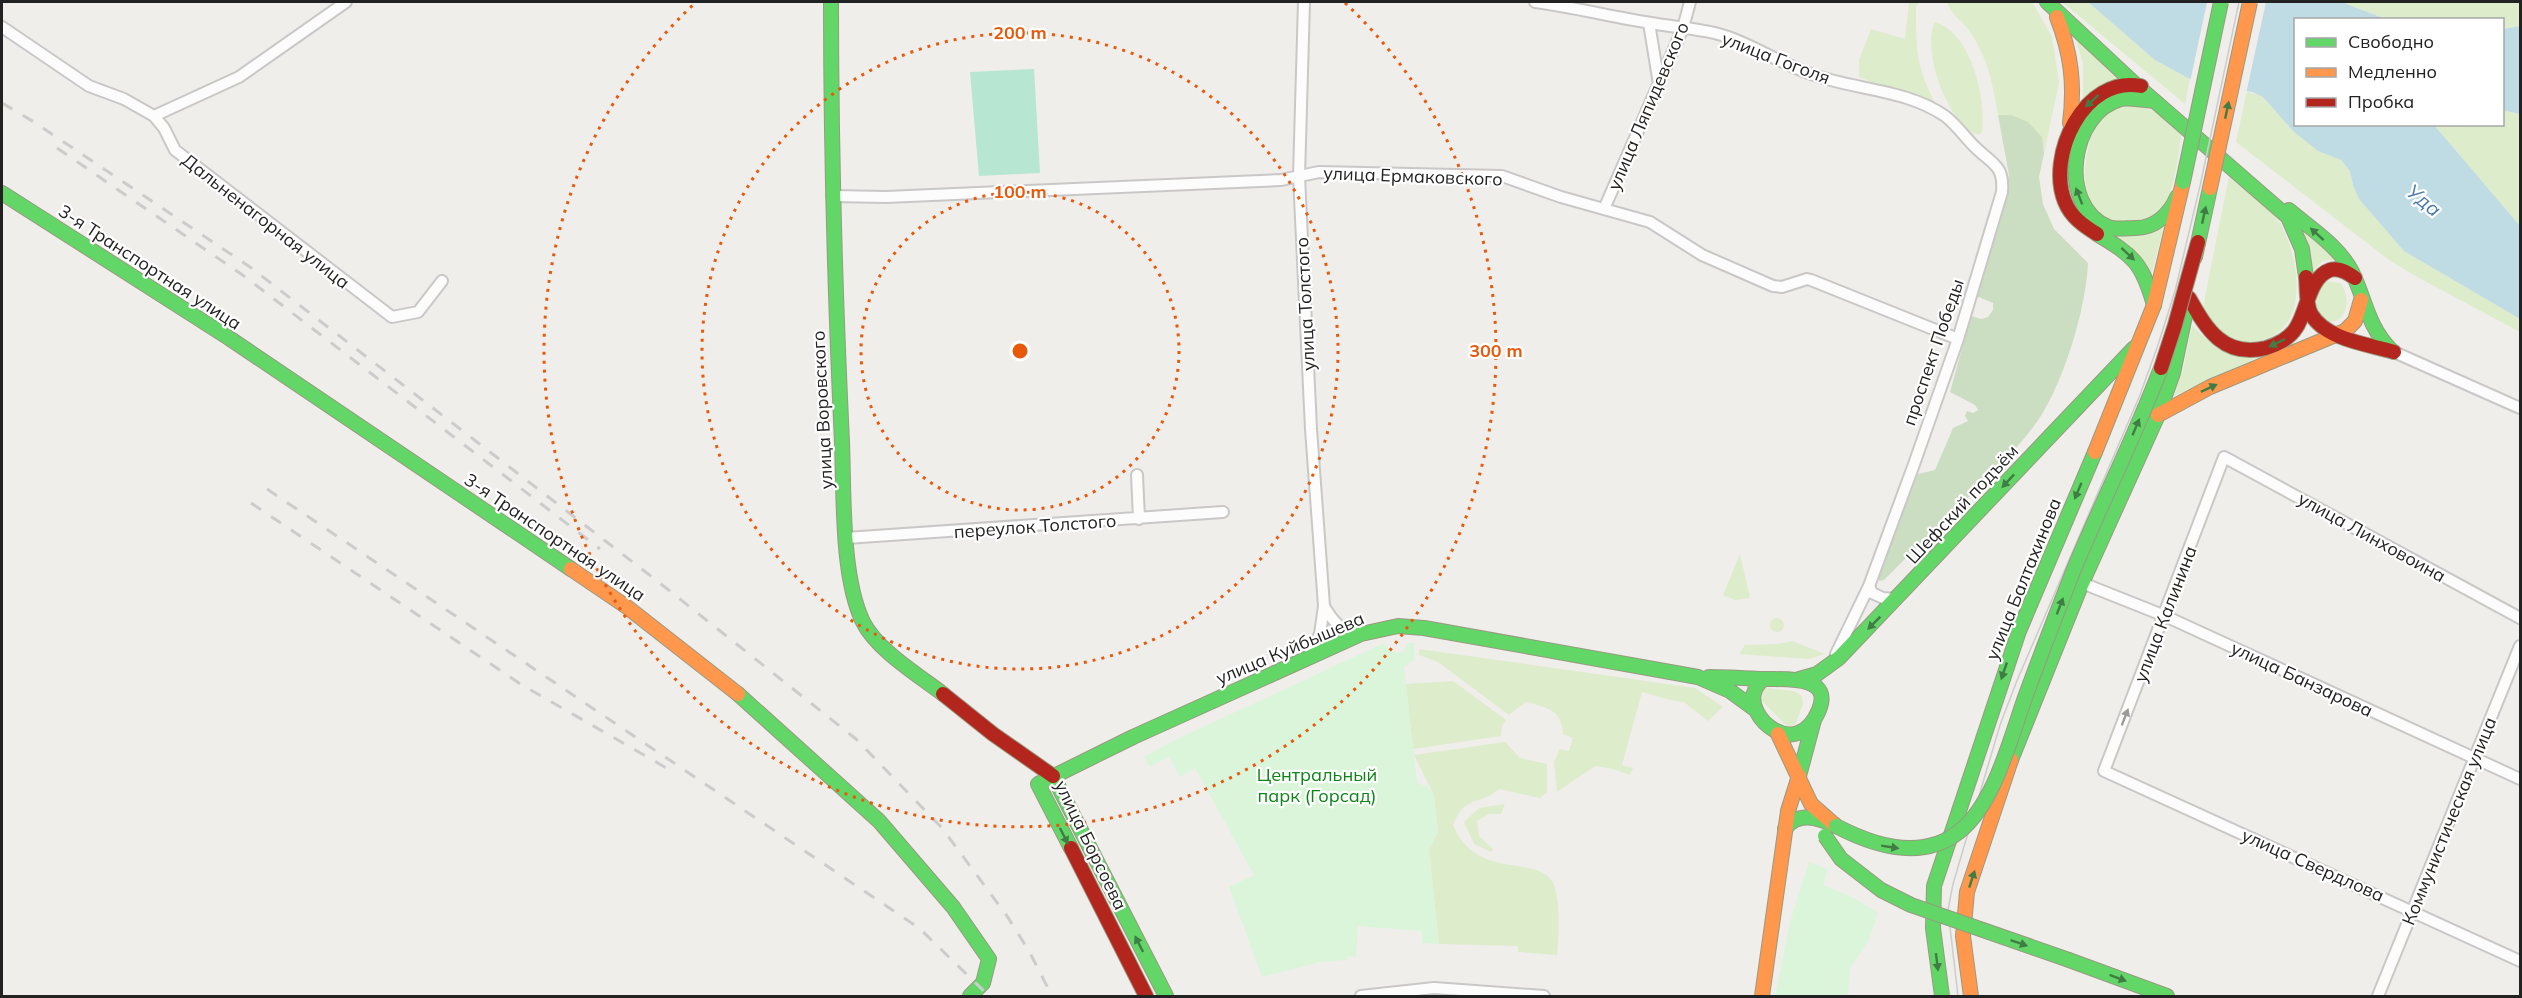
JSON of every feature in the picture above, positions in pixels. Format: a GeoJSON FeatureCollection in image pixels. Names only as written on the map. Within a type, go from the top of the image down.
{"type":"FeatureCollection","features":[{"type":"Feature","properties":{"kind":"main road","name":"улица Воровского"},"geometry":{"type":"LineString","coordinates":[[831,2],[832,196],[846,538],[858,611],[869,632],[881,645],[1011,746]]}},
{"type":"Feature","properties":{"kind":"main road"},"geometry":{"type":"LineString","coordinates":[[2154,101],[2137,97],[2119,98],[2094,115],[2087,124],[2079,144],[2074,175],[2077,193],[2086,210],[2104,224],[2114,228],[2138,229],[2158,221],[2174,207],[2183,182],[2221,2]]}},
{"type":"Feature","properties":{"kind":"main road"},"geometry":{"type":"LineString","coordinates":[[1971,996],[1963,936],[1967,892],[2017,741],[2082,583],[2158,415],[2173,373],[2198,243],[2250,2]]}},
{"type":"Feature","properties":{"kind":"main road"},"geometry":{"type":"LineString","coordinates":[[2051,6],[2140,85],[2344,258],[2355,278],[2371,328],[2394,352]]}},
{"type":"Feature","properties":{"kind":"main road"},"geometry":{"type":"LineString","coordinates":[[2051,6],[2073,62],[2075,81],[2060,178],[2062,196],[2067,209],[2082,226],[2132,256],[2144,275],[2154,305]]}},
{"type":"Feature","properties":{"kind":"main road"},"geometry":{"type":"LineString","coordinates":[[2140,85],[2154,101],[2288,217],[2302,249],[2310,312],[2316,322],[2326,330],[2394,352]]}},
{"type":"Feature","properties":{"kind":"main road"},"geometry":{"type":"LineString","coordinates":[[2068,133],[2080,112],[2095,97],[2112,87],[2140,85]]}},
{"type":"Feature","properties":{"kind":"main road","name":"улица Балтахинова"},"geometry":{"type":"LineString","coordinates":[[1942,996],[1931,907],[1934,886],[2019,631],[2154,305],[2183,182]]}},
{"type":"Feature","properties":{"kind":"main road","name":"3-я Транспортная улица"},"geometry":{"type":"LineString","coordinates":[[2,194],[229,338],[608,594],[724,681],[879,821],[953,907],[989,959],[983,983],[970,996]]}},
{"type":"Feature","properties":{"kind":"main road"},"geometry":{"type":"LineString","coordinates":[[1785,829],[1792,821],[1836,826],[1875,844],[1900,849],[1919,848],[1960,830],[1977,811],[1993,781],[2066,591],[2160,372],[2198,243]]}},
{"type":"Feature","properties":{"kind":"main road"},"geometry":{"type":"LineString","coordinates":[[2189,298],[2212,335],[2234,348],[2249,351],[2269,347],[2288,337],[2300,322],[2308,297],[2322,275],[2331,270],[2343,271],[2355,278]]}},
{"type":"Feature","properties":{"kind":"main road"},"geometry":{"type":"LineString","coordinates":[[2158,415],[2210,387],[2339,334],[2355,321],[2361,299]]}},
{"type":"Feature","properties":{"kind":"main road","name":"Шефский подъём"},"geometry":{"type":"LineString","coordinates":[[1799,679],[1817,674],[1830,666],[1897,599],[2141,340]]}},
{"type":"Feature","properties":{"kind":"main road","name":"улица Куйбышева"},"geometry":{"type":"LineString","coordinates":[[1053,776],[1361,634],[1398,626],[1424,628],[1698,677],[1799,679]]}},
{"type":"Feature","properties":{"kind":"main road","name":"улица Куйбышева"},"geometry":{"type":"LineString","coordinates":[[1698,677],[1730,691],[1756,710],[1778,734],[1810,804],[1836,826]]}},
{"type":"Feature","properties":{"kind":"main road"},"geometry":{"type":"LineString","coordinates":[[1756,710],[1752,693],[1763,679]]}},
{"type":"Feature","properties":{"kind":"main road"},"geometry":{"type":"LineString","coordinates":[[1762,996],[1785,829],[1814,719],[1821,705],[1820,695],[1814,685],[1799,679]]}},
{"type":"Feature","properties":{"kind":"main road"},"geometry":{"type":"LineString","coordinates":[[1778,734],[1789,736],[1799,734],[1814,719]]}},
{"type":"Feature","properties":{"kind":"main road"},"geometry":{"type":"LineString","coordinates":[[1011,746],[1053,776]]}},
{"type":"Feature","properties":{"kind":"main road"},"geometry":{"type":"LineString","coordinates":[[1011,746],[1038,784]]}},
{"type":"Feature","properties":{"kind":"main road","name":"улица Борсоева"},"geometry":{"type":"LineString","coordinates":[[1146,996],[1038,784],[1053,776],[1166,996]]}},
{"type":"Feature","properties":{"kind":"main road"},"geometry":{"type":"LineString","coordinates":[[1810,804],[1816,825],[1841,859],[1881,890],[1911,905],[2167,996]]}},
{"type":"Feature","properties":{"kind":"street"},"geometry":{"type":"LineString","coordinates":[[154,116],[239,77],[346,2]]}},
{"type":"Feature","properties":{"kind":"street","name":"улица Толстого"},"geometry":{"type":"LineString","coordinates":[[1304,2],[1299,176],[1311,429],[1324,606],[1320,634],[1308,658]]}},
{"type":"Feature","properties":{"kind":"street","name":"улица Гоголя"},"geometry":{"type":"LineString","coordinates":[[1535,2],[1570,6],[1735,39],[1811,74],[1874,88],[1916,103],[1945,117],[1967,140]]}},
{"type":"Feature","properties":{"kind":"street","name":"улица Ляпидевского"},"geometry":{"type":"LineString","coordinates":[[1604,209],[1683,28],[1690,2]]}},
{"type":"Feature","properties":{"kind":"street"},"geometry":{"type":"LineString","coordinates":[[1649,23],[1659,84]]}},
{"type":"Feature","properties":{"kind":"street","name":"Дальненагорная улица"},"geometry":{"type":"LineString","coordinates":[[2,27],[89,86],[124,99],[154,116],[164,128],[175,150],[392,317],[418,312],[442,281]]}},
{"type":"Feature","properties":{"kind":"street","name":"проспект Победы"},"geometry":{"type":"LineString","coordinates":[[1830,666],[1869,586],[1958,339],[1987,249],[2002,192],[2003,179],[1996,163],[1967,140]]}},
{"type":"Feature","properties":{"kind":"street","name":"улица Ермаковского"},"geometry":{"type":"LineString","coordinates":[[832,196],[886,197],[1281,180],[1319,172],[1502,176],[1561,197],[1650,222],[1702,255],[1773,286],[1782,287],[1807,279],[1958,339]]}},
{"type":"Feature","properties":{"kind":"street"},"geometry":{"type":"LineString","coordinates":[[2394,352],[2520,408]]}},
{"type":"Feature","properties":{"kind":"street","name":"улица Калинина"},"geometry":{"type":"LineString","coordinates":[[2104,771],[2224,457]]}},
{"type":"Feature","properties":{"kind":"street","name":"улица Линховоина"},"geometry":{"type":"LineString","coordinates":[[2224,457],[2520,618]]}},
{"type":"Feature","properties":{"kind":"street"},"geometry":{"type":"LineString","coordinates":[[1137,475],[1139,519]]}},
{"type":"Feature","properties":{"kind":"street","name":"переулок Толстого"},"geometry":{"type":"LineString","coordinates":[[846,538],[1223,512]]}},
{"type":"Feature","properties":{"kind":"street","name":"улица Банзарова"},"geometry":{"type":"LineString","coordinates":[[2082,583],[2165,616],[2520,779]]}},
{"type":"Feature","properties":{"kind":"street"},"geometry":{"type":"LineString","coordinates":[[1869,586],[1872,593],[1883,598],[1897,599]]}},
{"type":"Feature","properties":{"kind":"street"},"geometry":{"type":"LineString","coordinates":[[1324,606],[1340,628],[1361,634]]}},
{"type":"Feature","properties":{"kind":"street","name":"Коммунистическая улица"},"geometry":{"type":"LineString","coordinates":[[2378,996],[2520,646]]}},
{"type":"Feature","properties":{"kind":"street","name":"улица Свердлова"},"geometry":{"type":"LineString","coordinates":[[2104,771],[2520,961]]}},
{"type":"Feature","properties":{"kind":"street"},"geometry":{"type":"LineString","coordinates":[[1361,996],[1434,988],[1544,996]]}},
{"type":"Feature","properties":{"kind":"green space"},"geometry":{"type":"Polygon","coordinates":[[[1909,2],[1919,2],[1916,7],[1916,36],[1919,58],[1925,80],[1937,107],[1859,77],[1859,60],[1871,29],[1905,39],[1909,2]]]}},
{"type":"Feature","properties":{"kind":"green space"},"geometry":{"type":"Polygon","coordinates":[[[1947,2],[2030,2],[2034,5],[2052,37],[2059,82],[2044,154],[2042,137],[2011,115],[1998,115],[1990,74],[1983,55],[1969,30],[1947,2]]]}},
{"type":"Feature","properties":{"kind":"green space"},"geometry":{"type":"Polygon","coordinates":[[[2062,2],[2088,2],[2155,60],[2190,79],[2185,104],[2062,2]]]}},
{"type":"Feature","properties":{"kind":"green space"},"geometry":{"type":"Polygon","coordinates":[[[2341,2],[2520,2],[2520,26],[2504,29],[2504,18],[2383,18],[2341,2]]]}},
{"type":"Feature","properties":{"kind":"green space"},"geometry":{"type":"Polygon","coordinates":[[[1935,22],[1948,28],[1958,39],[1974,69],[1982,103],[1982,132],[1979,135],[1968,129],[1957,117],[1940,86],[1932,50],[1935,22]]]}},
{"type":"Feature","properties":{"kind":"green space"},"geometry":{"type":"Polygon","coordinates":[[[2074,36],[2122,78],[2083,99],[2083,62],[2074,36]]]}},
{"type":"Feature","properties":{"kind":"green space"},"geometry":{"type":"Polygon","coordinates":[[[1034,69],[1040,173],[979,176],[970,72],[1034,69]]]}},
{"type":"Feature","properties":{"kind":"green space"},"geometry":{"type":"Polygon","coordinates":[[[2247,91],[2263,97],[2293,131],[2318,151],[2341,160],[2350,171],[2359,199],[2404,251],[2520,319],[2520,332],[2389,260],[2236,142],[2247,91]]]}},
{"type":"Feature","properties":{"kind":"green space"},"geometry":{"type":"Polygon","coordinates":[[[2140,106],[2160,114],[2182,133],[2173,184],[2165,204],[2156,214],[2124,222],[2111,220],[2093,206],[2088,195],[2085,169],[2090,140],[2093,130],[2106,114],[2120,108],[2140,106]]]}},
{"type":"Feature","properties":{"kind":"green space"},"geometry":{"type":"Polygon","coordinates":[[[2504,110],[2520,114],[2520,226],[2435,126],[2504,126],[2504,110]]]}},
{"type":"Feature","properties":{"kind":"green space"},"geometry":{"type":"Polygon","coordinates":[[[1998,115],[2011,115],[2028,122],[2042,137],[2044,154],[2039,177],[2043,204],[2054,229],[2088,263],[2078,323],[2057,385],[2031,430],[1969,497],[1884,580],[1879,581],[1878,576],[1918,474],[1935,470],[1953,428],[1968,421],[1965,416],[1967,411],[1973,413],[1978,410],[1975,405],[1950,392],[1971,316],[1981,319],[1988,317],[1993,310],[1993,303],[1976,296],[2009,175],[1998,115]]]}},
{"type":"Feature","properties":{"kind":"green space"},"geometry":{"type":"Polygon","coordinates":[[[2229,176],[2265,206],[2277,220],[2288,241],[2293,258],[2296,275],[2294,309],[2287,323],[2276,334],[2260,341],[2242,342],[2225,337],[2203,307],[2229,176]]]}},
{"type":"Feature","properties":{"kind":"green space"},"geometry":{"type":"Polygon","coordinates":[[[2165,223],[2151,276],[2114,236],[2165,223]]]}},
{"type":"Feature","properties":{"kind":"green space"},"geometry":{"type":"Polygon","coordinates":[[[2303,229],[2338,259],[2322,261],[2312,273],[2303,229]]]}},
{"type":"Feature","properties":{"kind":"green space"},"geometry":{"type":"Polygon","coordinates":[[[2326,281],[2340,283],[2346,295],[2347,303],[2343,315],[2333,321],[2325,320],[2316,308],[2317,292],[2326,281]]]}},
{"type":"Feature","properties":{"kind":"green space"},"geometry":{"type":"Polygon","coordinates":[[[2192,325],[2209,341],[2224,349],[2263,355],[2174,396],[2183,370],[2192,325]]]}},
{"type":"Feature","properties":{"kind":"green space"},"geometry":{"type":"Polygon","coordinates":[[[1740,554],[1750,598],[1735,600],[1723,595],[1740,554]]]}},
{"type":"Feature","properties":{"kind":"green space"},"geometry":{"type":"Polygon","coordinates":[[[1774,618],[1780,618],[1784,625],[1780,632],[1774,632],[1770,628],[1770,622],[1774,618]]]}},
{"type":"Feature","properties":{"kind":"green space"},"geometry":{"type":"Polygon","coordinates":[[[1792,641],[1825,654],[1808,659],[1739,654],[1745,645],[1778,644],[1792,641]]]}},
{"type":"Feature","properties":{"kind":"green space","name":"Центральный парк (Горсад)"},"geometry":{"type":"Polygon","coordinates":[[[1384,643],[1398,653],[1404,651],[1408,643],[1414,643],[1414,660],[1404,667],[1417,783],[1428,787],[1434,795],[1438,831],[1429,850],[1439,944],[1422,943],[1422,931],[1358,926],[1356,957],[1348,956],[1347,960],[1320,962],[1262,977],[1229,887],[1254,875],[1195,768],[1180,777],[1169,757],[1149,767],[1144,757],[1175,740],[1384,643]]]}},
{"type":"Feature","properties":{"kind":"green space"},"geometry":{"type":"Polygon","coordinates":[[[1419,649],[1695,688],[1723,707],[1708,721],[1684,702],[1642,692],[1622,765],[1633,768],[1630,775],[1595,766],[1557,792],[1554,762],[1560,749],[1569,751],[1573,738],[1563,734],[1556,714],[1547,708],[1526,702],[1509,715],[1438,662],[1419,655],[1419,649]]]}},
{"type":"Feature","properties":{"kind":"green space"},"geometry":{"type":"Polygon","coordinates":[[[1453,681],[1506,720],[1502,726],[1501,736],[1413,749],[1406,684],[1453,681]]]}},
{"type":"Feature","properties":{"kind":"green space"},"geometry":{"type":"Polygon","coordinates":[[[1764,688],[1794,691],[1802,696],[1803,704],[1795,725],[1787,726],[1761,700],[1764,688]]]}},
{"type":"Feature","properties":{"kind":"green space"},"geometry":{"type":"Polygon","coordinates":[[[1505,742],[1520,758],[1547,764],[1547,792],[1540,798],[1499,789],[1468,804],[1453,825],[1463,842],[1476,853],[1490,860],[1544,873],[1552,881],[1558,907],[1557,955],[1518,952],[1518,946],[1439,944],[1429,850],[1438,831],[1434,795],[1414,755],[1505,742]]]}},
{"type":"Feature","properties":{"kind":"green space"},"geometry":{"type":"Polygon","coordinates":[[[1505,804],[1501,814],[1489,814],[1477,821],[1479,836],[1493,849],[1491,852],[1474,844],[1464,822],[1479,808],[1505,804]]]}},
{"type":"Feature","properties":{"kind":"green space"},"geometry":{"type":"Polygon","coordinates":[[[1809,862],[1828,869],[1823,885],[1854,898],[1878,913],[1869,940],[1850,968],[1848,996],[1775,996],[1790,922],[1809,862]]]}},
{"type":"Feature","properties":{"kind":"water","name":"Уда"},"geometry":{"type":"Polygon","coordinates":[[[2088,2],[2341,2],[2383,18],[2294,18],[2294,126],[2435,126],[2520,226],[2520,319],[2404,251],[2359,199],[2350,171],[2341,160],[2318,151],[2293,131],[2263,97],[2252,92],[2190,79],[2155,60],[2088,2]]]}},
{"type":"Feature","properties":{"kind":"water"},"geometry":{"type":"Polygon","coordinates":[[[2520,26],[2520,114],[2504,110],[2504,29],[2520,26]]]}},
{"type":"Feature","properties":{"kind":"pier"},"geometry":{"type":"Polygon","coordinates":[[[2207,2],[2266,2],[2246,94],[2190,82],[2207,2]]]}},
{"type":"Feature","properties":{"kind":"tram line"},"geometry":{"type":"LineString","coordinates":[[1958,996],[1948,910],[1953,884],[2000,725],[2140,395],[2158,345],[2175,291],[2200,186],[2239,2]]}},
{"type":"Feature","properties":{"kind":"railway"},"geometry":{"type":"LineString","coordinates":[[2,103],[34,122],[250,267],[656,580],[856,739],[942,828],[1007,916],[1029,951],[1052,996]]}},
{"type":"Feature","properties":{"kind":"railway"},"geometry":{"type":"LineString","coordinates":[[57,148],[244,276],[600,549]]}},
{"type":"Feature","properties":{"kind":"railway"},"geometry":{"type":"LineString","coordinates":[[267,489],[919,928],[989,996]]}},
{"type":"Feature","properties":{"kind":"railway"},"geometry":{"type":"LineString","coordinates":[[251,503],[522,685],[670,770]]}},
{"type":"Feature","properties":{"kind":"traffic: fast"},"geometry":{"type":"LineString","coordinates":[[831,2],[835,277],[847,559],[856,603],[869,632],[888,652],[943,694]]}},
{"type":"Feature","properties":{"kind":"traffic: fast"},"geometry":{"type":"LineString","coordinates":[[2047,2],[2135,84],[2288,217],[2302,249],[2306,277]]}},
{"type":"Feature","properties":{"kind":"traffic: fast"},"geometry":{"type":"LineString","coordinates":[[2183,182],[2221,2]]}},
{"type":"Feature","properties":{"kind":"traffic: fast"},"geometry":{"type":"LineString","coordinates":[[2153,101],[2125,98],[2104,107],[2090,122],[2081,140],[2076,160],[2076,181],[2081,200],[2092,216],[2111,228],[2149,226],[2166,214],[2177,197]]}},
{"type":"Feature","properties":{"kind":"traffic: fast"},"geometry":{"type":"LineString","coordinates":[[2195,257],[2210,188]]}},
{"type":"Feature","properties":{"kind":"traffic: fast"},"geometry":{"type":"LineString","coordinates":[[2,193],[229,338],[571,569]]}},
{"type":"Feature","properties":{"kind":"traffic: fast"},"geometry":{"type":"LineString","coordinates":[[2289,210],[2324,238],[2346,262],[2372,322],[2391,350]]}},
{"type":"Feature","properties":{"kind":"traffic: fast"},"geometry":{"type":"LineString","coordinates":[[2097,234],[2120,248],[2135,262],[2145,279],[2154,305]]}},
{"type":"Feature","properties":{"kind":"traffic: fast"},"geometry":{"type":"LineString","coordinates":[[2011,760],[2082,583],[2158,415],[2173,373],[2186,311]]}},
{"type":"Feature","properties":{"kind":"traffic: fast"},"geometry":{"type":"LineString","coordinates":[[1799,679],[1817,674],[1839,658],[2134,348]]}},
{"type":"Feature","properties":{"kind":"traffic: fast"},"geometry":{"type":"LineString","coordinates":[[1836,826],[1882,844],[1915,848],[1930,846],[1946,840],[1960,831],[1973,818],[1993,786],[2001,767],[2074,569],[2161,368]]}},
{"type":"Feature","properties":{"kind":"traffic: fast"},"geometry":{"type":"LineString","coordinates":[[1942,996],[1933,928],[1934,886],[2019,631],[2095,452]]}},
{"type":"Feature","properties":{"kind":"traffic: fast"},"geometry":{"type":"LineString","coordinates":[[1071,848],[1038,784],[1133,737],[1361,634],[1398,626],[1424,628],[1698,677],[1730,691],[1756,710]]}},
{"type":"Feature","properties":{"kind":"traffic: fast"},"geometry":{"type":"LineString","coordinates":[[1709,677],[1791,679],[1812,684],[1819,690],[1822,698],[1819,710],[1809,725],[1798,733],[1786,734],[1774,730],[1764,722],[1753,701],[1758,684],[1763,679]]}},
{"type":"Feature","properties":{"kind":"traffic: fast"},"geometry":{"type":"LineString","coordinates":[[738,694],[879,821],[953,907],[989,959],[983,983],[970,996]]}},
{"type":"Feature","properties":{"kind":"traffic: fast"},"geometry":{"type":"LineString","coordinates":[[1799,776],[1814,720]]}},
{"type":"Feature","properties":{"kind":"traffic: fast"},"geometry":{"type":"LineString","coordinates":[[1053,776],[1166,996]]}},
{"type":"Feature","properties":{"kind":"traffic: fast"},"geometry":{"type":"LineString","coordinates":[[1785,829],[1790,823],[1802,818],[1815,818],[1835,825]]}},
{"type":"Feature","properties":{"kind":"traffic: fast"},"geometry":{"type":"LineString","coordinates":[[1825,836],[1841,859],[1881,890],[1911,905],[2069,960]]}},
{"type":"Feature","properties":{"kind":"traffic: fast"},"geometry":{"type":"LineString","coordinates":[[2069,960],[2167,996]]}},
{"type":"Feature","properties":{"kind":"traffic: slow"},"geometry":{"type":"LineString","coordinates":[[2210,188],[2250,2]]}},
{"type":"Feature","properties":{"kind":"traffic: slow"},"geometry":{"type":"LineString","coordinates":[[2057,17],[2066,43],[2071,69],[2070,123]]}},
{"type":"Feature","properties":{"kind":"traffic: slow"},"geometry":{"type":"LineString","coordinates":[[2095,452],[2154,305],[2183,182]]}},
{"type":"Feature","properties":{"kind":"traffic: slow"},"geometry":{"type":"LineString","coordinates":[[2158,415],[2210,387],[2345,331],[2355,321],[2361,300]]}},
{"type":"Feature","properties":{"kind":"traffic: slow"},"geometry":{"type":"LineString","coordinates":[[571,569],[627,607],[738,694]]}},
{"type":"Feature","properties":{"kind":"traffic: slow"},"geometry":{"type":"LineString","coordinates":[[1778,734],[1811,804],[1836,826]]}},
{"type":"Feature","properties":{"kind":"traffic: slow"},"geometry":{"type":"LineString","coordinates":[[1971,996],[1963,936],[1967,892],[2011,760]]}},
{"type":"Feature","properties":{"kind":"traffic: slow"},"geometry":{"type":"LineString","coordinates":[[1762,996],[1788,811],[1799,776]]}},
{"type":"Feature","properties":{"kind":"traffic: jam"},"geometry":{"type":"LineString","coordinates":[[2097,234],[2074,217],[2065,202],[2060,183],[2061,163],[2066,142],[2087,106],[2102,93],[2121,86],[2141,86]]}},
{"type":"Feature","properties":{"kind":"traffic: jam"},"geometry":{"type":"LineString","coordinates":[[2161,368],[2198,242]]}},
{"type":"Feature","properties":{"kind":"traffic: jam"},"geometry":{"type":"LineString","coordinates":[[2189,298],[2210,331],[2218,339],[2239,349],[2251,350],[2270,347],[2290,335],[2300,321],[2313,287],[2323,274],[2337,269],[2355,278]]}},
{"type":"Feature","properties":{"kind":"traffic: jam"},"geometry":{"type":"LineString","coordinates":[[2306,277],[2308,306],[2318,323],[2348,340],[2394,352]]}},
{"type":"Feature","properties":{"kind":"traffic: jam"},"geometry":{"type":"LineString","coordinates":[[943,694],[993,734],[1053,776]]}},
{"type":"Feature","properties":{"kind":"traffic: jam"},"geometry":{"type":"LineString","coordinates":[[1071,848],[1146,996]]}}]}
